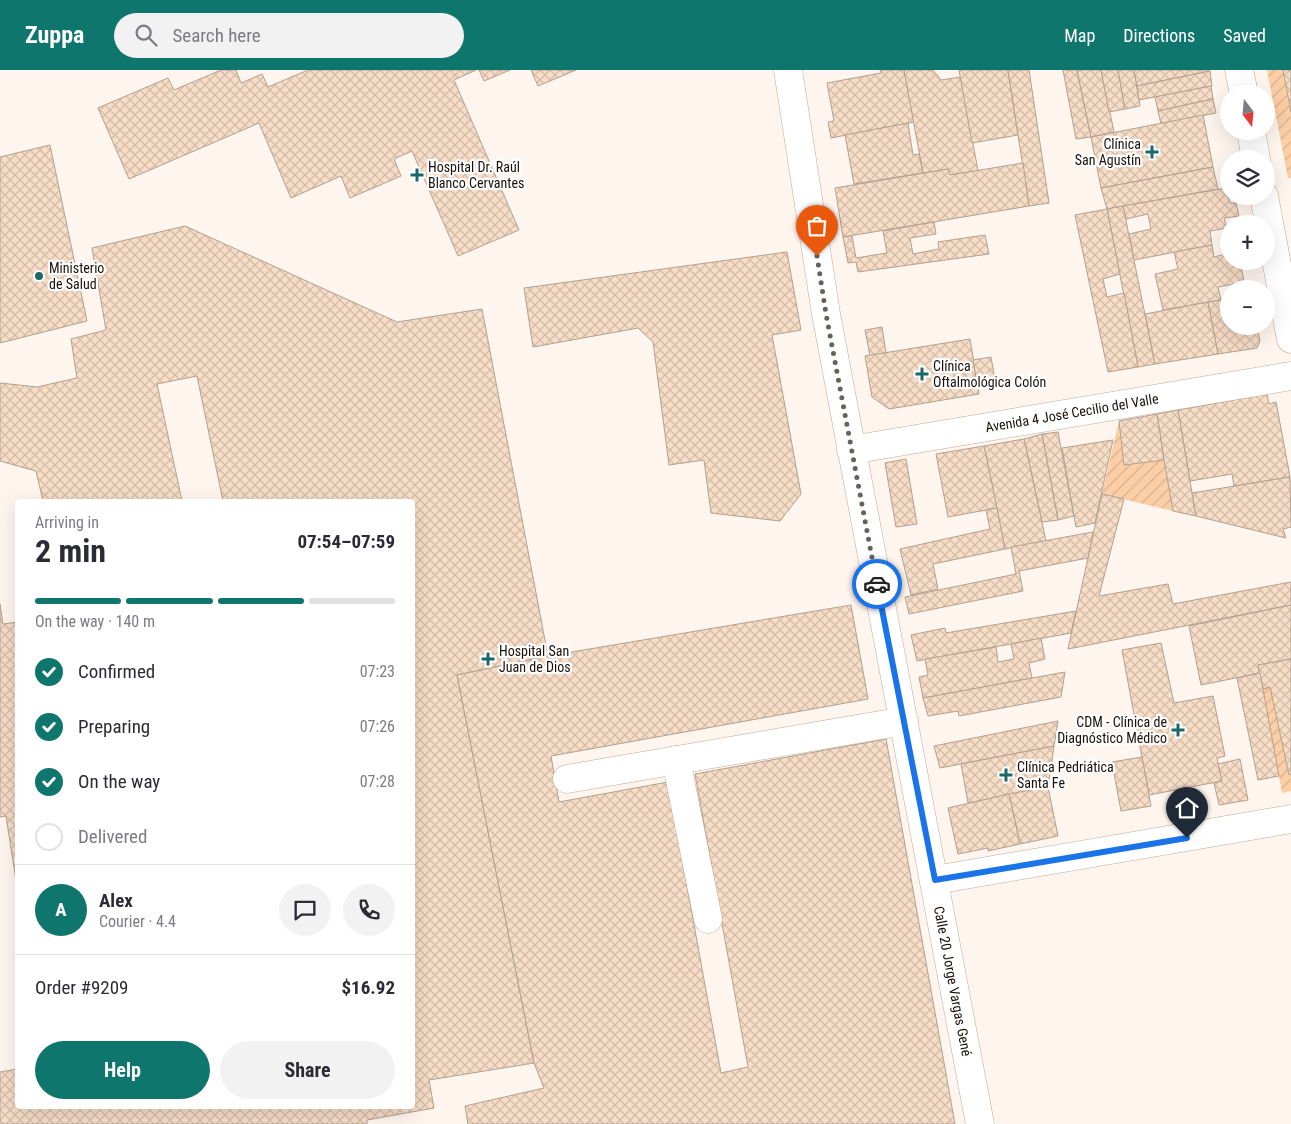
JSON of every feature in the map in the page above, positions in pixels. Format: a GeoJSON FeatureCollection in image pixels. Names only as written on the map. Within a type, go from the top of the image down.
{"type":"FeatureCollection","features":[{"type":"Feature","properties":{"kind":"street","name":"Calle 20 Jorge Vargas Gené"},"geometry":{"type":"LineString","coordinates":[[788,70],[826,314],[980,1124]]}},
{"type":"Feature","properties":{"kind":"street"},"geometry":{"type":"LineString","coordinates":[[1239,70],[1242,85]]}},
{"type":"Feature","properties":{"kind":"street"},"geometry":{"type":"LineString","coordinates":[[1266,205],[1291,338]]}},
{"type":"Feature","properties":{"kind":"street","name":"Avenida 4 José Cecilio del Valle"},"geometry":{"type":"LineString","coordinates":[[851,450],[1291,376]]}},
{"type":"Feature","properties":{"kind":"street"},"geometry":{"type":"LineString","coordinates":[[567,779],[904,721]]}},
{"type":"Feature","properties":{"kind":"street"},"geometry":{"type":"LineString","coordinates":[[676,760],[708,919]]}},
{"type":"Feature","properties":{"kind":"street"},"geometry":{"type":"LineString","coordinates":[[935,880],[1291,819]]}},
{"type":"Feature","properties":{"kind":"shaded area"},"geometry":{"type":"Polygon","coordinates":[[[1267,70],[1283,70],[1291,112],[1291,178],[1288,178],[1275,111],[1275,85],[1270,85],[1267,70]]]}},
{"type":"Feature","properties":{"kind":"shaded area"},"geometry":{"type":"Polygon","coordinates":[[[1119,421],[1124,465],[1164,460],[1173,511],[1102,494],[1119,421]]]}},
{"type":"Feature","properties":{"kind":"shaded area"},"geometry":{"type":"Polygon","coordinates":[[[1270,687],[1289,774],[1291,774],[1291,791],[1282,793],[1263,689],[1270,687]]]}},
{"type":"Feature","properties":{"kind":"building"},"geometry":{"type":"Polygon","coordinates":[[[221,70],[236,70],[241,83],[262,74],[268,87],[308,70],[476,70],[454,80],[519,230],[458,256],[412,151],[394,159],[401,176],[350,198],[341,176],[291,198],[259,123],[129,179],[98,108],[168,78],[174,90],[221,70]]]}},
{"type":"Feature","properties":{"kind":"building"},"geometry":{"type":"Polygon","coordinates":[[[479,70],[510,70],[484,81],[479,70]]]}},
{"type":"Feature","properties":{"kind":"building"},"geometry":{"type":"Polygon","coordinates":[[[531,70],[576,70],[538,86],[531,70]]]}},
{"type":"Feature","properties":{"kind":"building"},"geometry":{"type":"Polygon","coordinates":[[[880,70],[904,70],[914,122],[831,138],[828,122],[834,121],[827,83],[881,73],[880,70]]]}},
{"type":"Feature","properties":{"kind":"building"},"geometry":{"type":"Polygon","coordinates":[[[904,70],[933,70],[941,80],[961,77],[978,171],[950,175],[948,169],[923,173],[904,70]]]}},
{"type":"Feature","properties":{"kind":"building"},"geometry":{"type":"Polygon","coordinates":[[[959,70],[1008,70],[1018,135],[972,143],[959,70]]]}},
{"type":"Feature","properties":{"kind":"building"},"geometry":{"type":"Polygon","coordinates":[[[1008,70],[1029,70],[1049,203],[1029,206],[1008,70]]]}},
{"type":"Feature","properties":{"kind":"building"},"geometry":{"type":"Polygon","coordinates":[[[1063,70],[1077,70],[1091,137],[1076,139],[1063,70]]]}},
{"type":"Feature","properties":{"kind":"building"},"geometry":{"type":"Polygon","coordinates":[[[1077,70],[1101,70],[1114,132],[1091,137],[1077,70]]]}},
{"type":"Feature","properties":{"kind":"building"},"geometry":{"type":"Polygon","coordinates":[[[1101,70],[1118,70],[1125,109],[1109,112],[1101,70]]]}},
{"type":"Feature","properties":{"kind":"building"},"geometry":{"type":"Polygon","coordinates":[[[1118,70],[1134,70],[1140,106],[1125,109],[1118,70]]]}},
{"type":"Feature","properties":{"kind":"building"},"geometry":{"type":"Polygon","coordinates":[[[1134,70],[1209,70],[1210,71],[1137,86],[1134,70]]]}},
{"type":"Feature","properties":{"kind":"building"},"geometry":{"type":"Polygon","coordinates":[[[1283,70],[1291,70],[1291,112],[1283,70]]]}},
{"type":"Feature","properties":{"kind":"building"},"geometry":{"type":"Polygon","coordinates":[[[1210,71],[1212,86],[1139,100],[1137,86],[1210,71]]]}},
{"type":"Feature","properties":{"kind":"building"},"geometry":{"type":"Polygon","coordinates":[[[1211,86],[1213,99],[1158,111],[1155,97],[1211,86]]]}},
{"type":"Feature","properties":{"kind":"building"},"geometry":{"type":"Polygon","coordinates":[[[1213,99],[1216,113],[1161,124],[1158,111],[1213,99]]]}},
{"type":"Feature","properties":{"kind":"building","name":"Clínica San Agustín"},"geometry":{"type":"Polygon","coordinates":[[[1203,115],[1213,167],[1101,188],[1091,137],[1203,115]]]}},
{"type":"Feature","properties":{"kind":"building"},"geometry":{"type":"Polygon","coordinates":[[[908,123],[913,155],[919,154],[923,173],[854,184],[845,135],[908,123]]]}},
{"type":"Feature","properties":{"kind":"building","name":"Ministerio de Salud"},"geometry":{"type":"Polygon","coordinates":[[[50,145],[87,321],[0,343],[0,157],[50,145]]]}},
{"type":"Feature","properties":{"kind":"building"},"geometry":{"type":"Polygon","coordinates":[[[1023,163],[1029,206],[843,237],[835,188],[948,169],[950,175],[1023,163]]]}},
{"type":"Feature","properties":{"kind":"building"},"geometry":{"type":"Polygon","coordinates":[[[1213,167],[1218,189],[1107,209],[1101,188],[1213,167]]]}},
{"type":"Feature","properties":{"kind":"building"},"geometry":{"type":"Polygon","coordinates":[[[1220,189],[1220,205],[1236,205],[1239,215],[1220,215],[1220,229],[1210,231],[1212,245],[1134,260],[1129,234],[1151,229],[1148,214],[1126,219],[1123,206],[1220,189]]]}},
{"type":"Feature","properties":{"kind":"building"},"geometry":{"type":"Polygon","coordinates":[[[1123,206],[1155,364],[1138,367],[1107,209],[1123,206]]]}},
{"type":"Feature","properties":{"kind":"building"},"geometry":{"type":"Polygon","coordinates":[[[1107,209],[1120,274],[1103,279],[1107,297],[1124,293],[1138,367],[1108,372],[1075,215],[1107,209]]]}},
{"type":"Feature","properties":{"kind":"building"},"geometry":{"type":"Polygon","coordinates":[[[934,222],[936,234],[910,238],[913,254],[939,249],[938,242],[985,235],[989,254],[858,272],[856,262],[848,263],[843,237],[852,236],[856,258],[887,253],[883,231],[934,222]]]}},
{"type":"Feature","properties":{"kind":"building","name":"Hospital San Juan de Dios"},"geometry":{"type":"Polygon","coordinates":[[[185,226],[397,322],[482,309],[548,656],[457,675],[534,1063],[429,1080],[434,1108],[367,1120],[367,1124],[0,1124],[0,1072],[15,1070],[15,1109],[415,1109],[415,499],[223,499],[197,376],[157,384],[182,499],[43,499],[36,471],[0,461],[0,383],[37,387],[77,378],[71,339],[106,330],[92,248],[185,226]]]}},
{"type":"Feature","properties":{"kind":"building"},"geometry":{"type":"Polygon","coordinates":[[[1212,245],[1214,257],[1220,255],[1220,270],[1242,270],[1244,280],[1220,280],[1220,287],[1218,287],[1220,300],[1163,310],[1155,274],[1178,269],[1174,252],[1212,245]]]}},
{"type":"Feature","properties":{"kind":"building"},"geometry":{"type":"Polygon","coordinates":[[[787,252],[801,330],[772,335],[801,494],[780,521],[711,513],[704,460],[669,465],[653,342],[638,328],[533,347],[524,288],[787,252]]]}},
{"type":"Feature","properties":{"kind":"building"},"geometry":{"type":"Polygon","coordinates":[[[1220,300],[1220,335],[1259,335],[1260,341],[1257,348],[1218,354],[1208,302],[1220,300]]]}},
{"type":"Feature","properties":{"kind":"building"},"geometry":{"type":"Polygon","coordinates":[[[1208,302],[1218,354],[1155,364],[1145,314],[1208,302]]]}},
{"type":"Feature","properties":{"kind":"building"},"geometry":{"type":"Polygon","coordinates":[[[882,327],[886,353],[870,356],[865,330],[882,327]]]}},
{"type":"Feature","properties":{"kind":"building","name":"Clínica Oftalmológica Colón"},"geometry":{"type":"Polygon","coordinates":[[[970,339],[979,394],[889,409],[872,397],[865,356],[970,339]]]}},
{"type":"Feature","properties":{"kind":"building"},"geometry":{"type":"Polygon","coordinates":[[[991,357],[996,385],[978,388],[973,360],[991,357]]]}},
{"type":"Feature","properties":{"kind":"building"},"geometry":{"type":"Polygon","coordinates":[[[1267,394],[1269,404],[1276,402],[1290,477],[1234,486],[1232,474],[1190,481],[1178,410],[1267,394]]]}},
{"type":"Feature","properties":{"kind":"building"},"geometry":{"type":"Polygon","coordinates":[[[1178,410],[1196,516],[1173,511],[1164,460],[1157,414],[1178,410]]]}},
{"type":"Feature","properties":{"kind":"building"},"geometry":{"type":"Polygon","coordinates":[[[1157,414],[1164,460],[1124,465],[1119,421],[1157,414]]]}},
{"type":"Feature","properties":{"kind":"building"},"geometry":{"type":"Polygon","coordinates":[[[1058,432],[1074,516],[1058,520],[1042,434],[1058,432]]]}},
{"type":"Feature","properties":{"kind":"building"},"geometry":{"type":"Polygon","coordinates":[[[1042,434],[1058,520],[1042,522],[1024,439],[1042,434]]]}},
{"type":"Feature","properties":{"kind":"building"},"geometry":{"type":"Polygon","coordinates":[[[1024,439],[1046,541],[1005,549],[984,446],[1024,439]]]}},
{"type":"Feature","properties":{"kind":"building"},"geometry":{"type":"Polygon","coordinates":[[[1113,440],[1095,523],[1076,527],[1062,448],[1113,440]]]}},
{"type":"Feature","properties":{"kind":"building"},"geometry":{"type":"Polygon","coordinates":[[[984,446],[997,508],[948,517],[936,454],[984,446]]]}},
{"type":"Feature","properties":{"kind":"building"},"geometry":{"type":"Polygon","coordinates":[[[906,459],[917,524],[896,527],[885,463],[906,459]]]}},
{"type":"Feature","properties":{"kind":"building"},"geometry":{"type":"Polygon","coordinates":[[[1290,477],[1291,527],[1283,529],[1286,538],[1196,516],[1192,493],[1290,477]]]}},
{"type":"Feature","properties":{"kind":"building"},"geometry":{"type":"Polygon","coordinates":[[[1102,494],[1124,499],[1099,596],[1168,584],[1173,604],[1291,582],[1291,605],[1068,649],[1102,494]]]}},
{"type":"Feature","properties":{"kind":"building"},"geometry":{"type":"Polygon","coordinates":[[[997,508],[1005,549],[933,564],[938,589],[911,595],[900,549],[990,529],[986,510],[997,508]]]}},
{"type":"Feature","properties":{"kind":"building"},"geometry":{"type":"Polygon","coordinates":[[[1093,532],[1088,558],[1019,571],[1023,591],[909,614],[905,597],[1016,574],[1011,547],[1093,532]]]}},
{"type":"Feature","properties":{"kind":"building"},"geometry":{"type":"Polygon","coordinates":[[[0,604],[3,624],[15,622],[15,874],[6,816],[0,817],[0,604]]]}},
{"type":"Feature","properties":{"kind":"building"},"geometry":{"type":"Polygon","coordinates":[[[851,605],[868,699],[551,756],[559,802],[668,782],[721,1073],[748,1067],[695,774],[886,739],[955,1124],[468,1124],[465,1106],[544,1088],[534,1063],[457,675],[548,656],[851,605]]]}},
{"type":"Feature","properties":{"kind":"building"},"geometry":{"type":"Polygon","coordinates":[[[1291,605],[1291,659],[1258,665],[1260,673],[1201,685],[1189,626],[1291,605]]]}},
{"type":"Feature","properties":{"kind":"building"},"geometry":{"type":"Polygon","coordinates":[[[1076,611],[1071,633],[917,661],[911,635],[945,628],[946,633],[1076,611]]]}},
{"type":"Feature","properties":{"kind":"building"},"geometry":{"type":"Polygon","coordinates":[[[1041,638],[1045,659],[1029,663],[1032,678],[923,698],[919,677],[928,675],[925,659],[996,647],[998,662],[1014,659],[1011,644],[1041,638]]]}},
{"type":"Feature","properties":{"kind":"building","name":"CDM - Clínica de Diagnóstico Médico"},"geometry":{"type":"Polygon","coordinates":[[[1161,643],[1174,703],[1213,696],[1225,756],[1217,758],[1222,781],[1149,795],[1122,650],[1161,643]]]}},
{"type":"Feature","properties":{"kind":"building"},"geometry":{"type":"Polygon","coordinates":[[[1291,659],[1291,774],[1289,775],[1270,687],[1263,689],[1258,665],[1291,659]]]}},
{"type":"Feature","properties":{"kind":"building"},"geometry":{"type":"Polygon","coordinates":[[[1065,672],[1061,697],[959,716],[958,711],[928,716],[923,698],[1065,672]]]}},
{"type":"Feature","properties":{"kind":"building"},"geometry":{"type":"Polygon","coordinates":[[[1260,673],[1279,776],[1258,780],[1237,678],[1260,673]]]}},
{"type":"Feature","properties":{"kind":"building"},"geometry":{"type":"Polygon","coordinates":[[[1058,721],[1054,746],[940,768],[934,746],[1058,721]]]}},
{"type":"Feature","properties":{"kind":"building","name":"Clínica Pedriática Santa Fe"},"geometry":{"type":"Polygon","coordinates":[[[1054,746],[1048,787],[968,803],[961,764],[1054,746]]]}},
{"type":"Feature","properties":{"kind":"building"},"geometry":{"type":"Polygon","coordinates":[[[1142,757],[1151,806],[1121,811],[1112,762],[1142,757]]]}},
{"type":"Feature","properties":{"kind":"building"},"geometry":{"type":"Polygon","coordinates":[[[1240,759],[1248,800],[1219,805],[1214,783],[1222,781],[1218,764],[1240,759]]]}},
{"type":"Feature","properties":{"kind":"building"},"geometry":{"type":"Polygon","coordinates":[[[1048,787],[1058,836],[1020,844],[1009,794],[1048,787]]]}},
{"type":"Feature","properties":{"kind":"building"},"geometry":{"type":"Polygon","coordinates":[[[1009,794],[1020,844],[988,851],[988,848],[958,854],[948,808],[1009,794]]]}},
{"type":"Feature","properties":{"kind":"way so far"},"geometry":{"type":"LineString","coordinates":[[817,256],[826,314],[877,584]]}},
{"type":"Feature","properties":{"kind":"place","name":"Clínica San Agustín"},"geometry":{"type":"Point","coordinates":[1152,152]}},
{"type":"Feature","properties":{"kind":"place","name":"Hospital Dr. Raúl Blanco Cervantes"},"geometry":{"type":"Point","coordinates":[417,175]}},
{"type":"Feature","properties":{"kind":"place","name":"Ministerio de Salud"},"geometry":{"type":"Point","coordinates":[39,276]}},
{"type":"Feature","properties":{"kind":"place","name":"Clínica Oftalmológica Colón"},"geometry":{"type":"Point","coordinates":[922,374]}},
{"type":"Feature","properties":{"kind":"place","name":"Hospital San Juan de Dios"},"geometry":{"type":"Point","coordinates":[488,659]}},
{"type":"Feature","properties":{"kind":"place","name":"CDM - Clínica de Diagnóstico Médico"},"geometry":{"type":"Point","coordinates":[1178,730]}},
{"type":"Feature","properties":{"kind":"place","name":"Clínica Pedriática Santa Fe"},"geometry":{"type":"Point","coordinates":[1006,775]}},
{"type":"Feature","properties":{"kind":"route"},"geometry":{"type":"LineString","coordinates":[[877,584],[935,880],[1187,838]]}}]}
